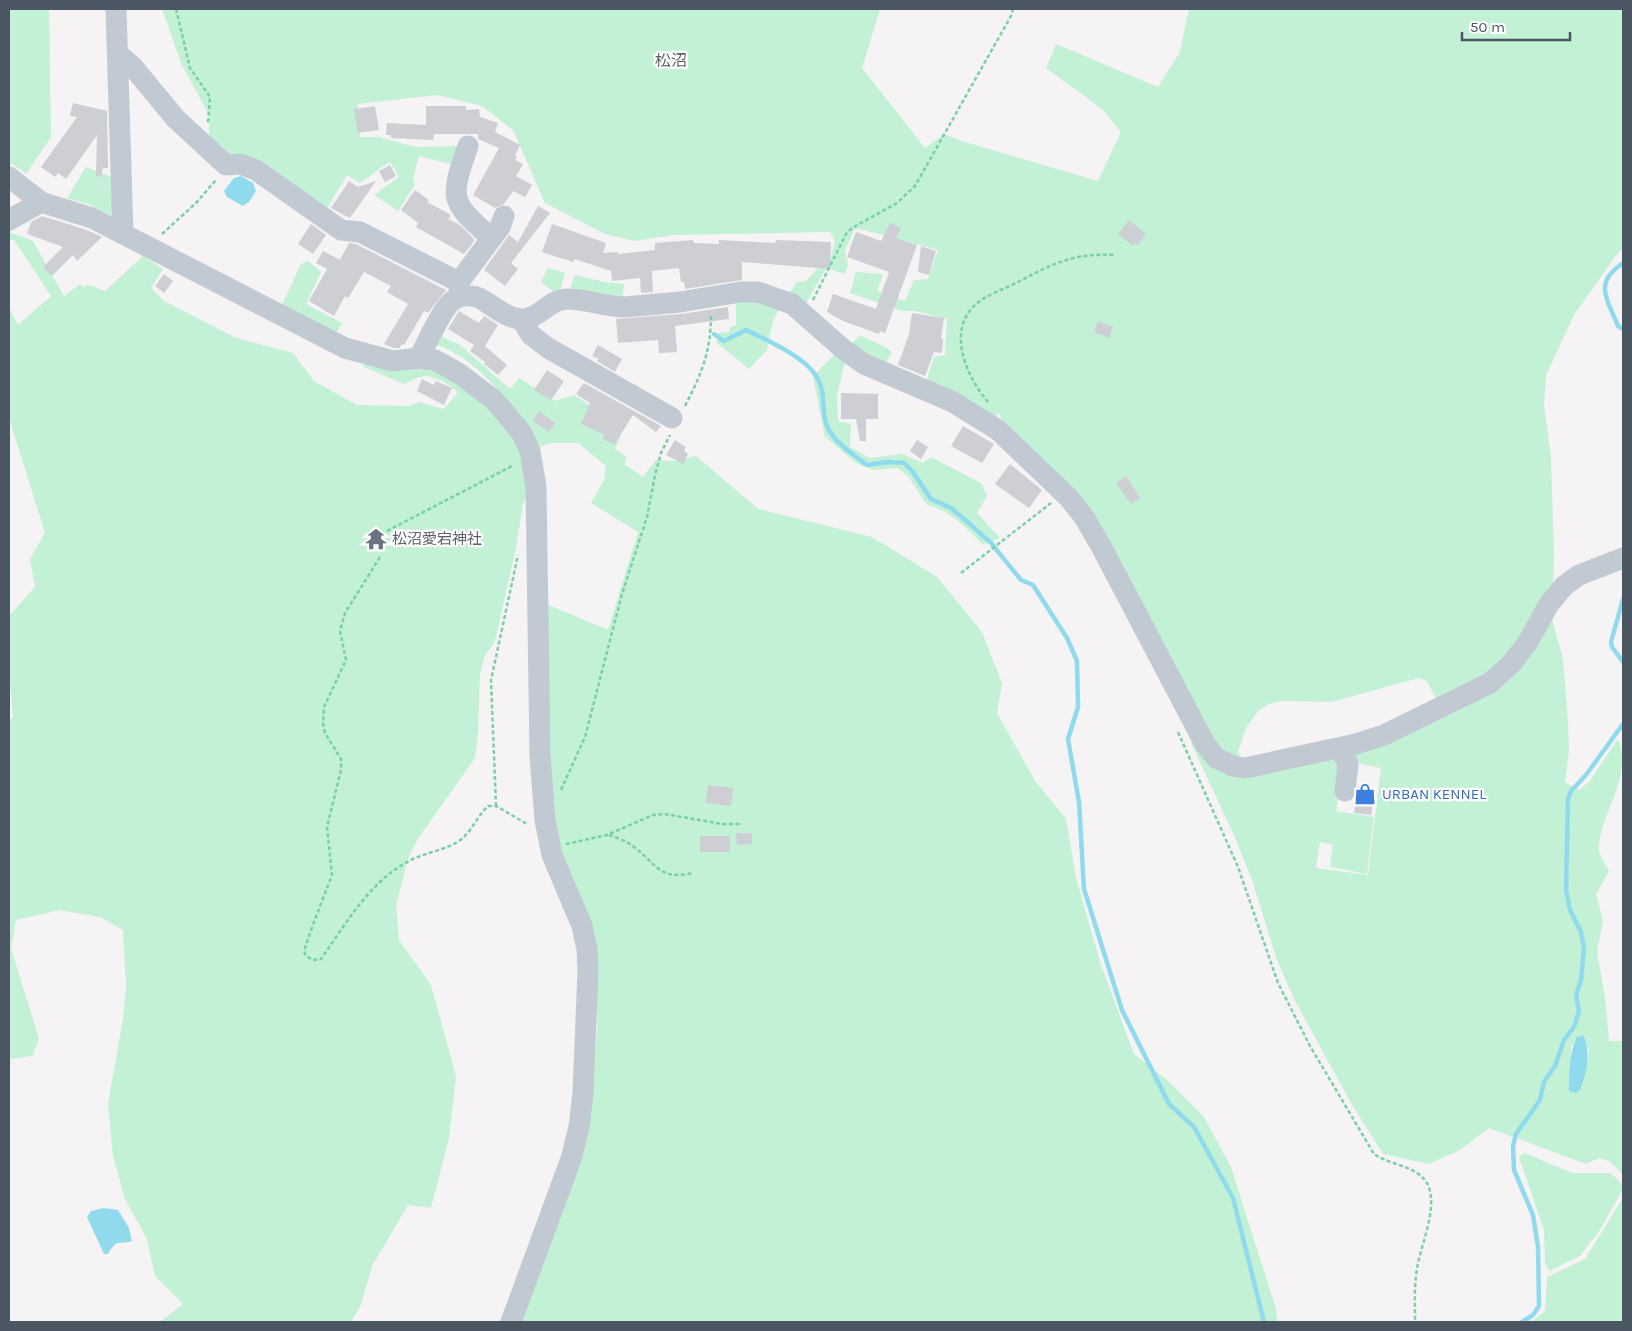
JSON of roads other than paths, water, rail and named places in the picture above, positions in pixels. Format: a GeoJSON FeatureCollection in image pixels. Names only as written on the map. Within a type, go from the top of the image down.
{"type":"FeatureCollection","features":[{"type":"Feature","properties":{"kind":"street"},"geometry":{"type":"LineString","coordinates":[[116,9],[123,233]]}},
{"type":"Feature","properties":{"kind":"street"},"geometry":{"type":"LineString","coordinates":[[118,54],[133,67],[176,119],[226,165],[240,164],[256,170],[341,230],[360,232],[510,316],[520,319],[531,318],[558,301],[569,299],[607,307],[626,307],[758,292],[792,304],[806,314],[843,349],[864,364],[953,402],[979,416],[998,430],[1063,492],[1089,524],[1205,744],[1216,758],[1233,766],[1245,768],[1340,748],[1384,735],[1490,683],[1512,663],[1528,642],[1549,604],[1564,586],[1579,575],[1623,558]]}},
{"type":"Feature","properties":{"kind":"street"},"geometry":{"type":"LineString","coordinates":[[468,146],[457,180],[458,206],[462,212],[490,237]]}},
{"type":"Feature","properties":{"kind":"street"},"geometry":{"type":"LineString","coordinates":[[9,177],[41,202],[92,218],[345,348],[393,361],[419,358],[435,360],[460,374],[494,400],[521,432],[531,456],[536,487],[540,756],[549,842],[582,926],[587,949],[583,1093],[571,1159],[511,1322]]}},
{"type":"Feature","properties":{"kind":"street"},"geometry":{"type":"LineString","coordinates":[[9,220],[41,202]]}},
{"type":"Feature","properties":{"kind":"street"},"geometry":{"type":"LineString","coordinates":[[419,358],[450,302],[460,289],[490,237],[500,226],[504,216]]}},
{"type":"Feature","properties":{"kind":"street"},"geometry":{"type":"LineString","coordinates":[[520,319],[531,335],[548,348],[676,418]]}},
{"type":"Feature","properties":{"kind":"street"},"geometry":{"type":"LineString","coordinates":[[1340,748],[1348,764],[1345,791]]}},
{"type":"Feature","properties":{"kind":"water"},"geometry":{"type":"Polygon","coordinates":[[[241,176],[253,183],[256,191],[249,202],[243,206],[227,197],[224,191],[234,178],[241,176]]]}},
{"type":"Feature","properties":{"kind":"water"},"geometry":{"type":"Polygon","coordinates":[[[1584,1036],[1587,1050],[1586,1070],[1580,1090],[1575,1093],[1569,1091],[1572,1055],[1577,1037],[1584,1036]]]}},
{"type":"Feature","properties":{"kind":"water"},"geometry":{"type":"Polygon","coordinates":[[[104,1208],[118,1210],[129,1228],[132,1241],[116,1244],[108,1254],[104,1254],[87,1217],[91,1211],[104,1208]]]}},
{"type":"Feature","properties":{"kind":"waterway"},"geometry":{"type":"LineString","coordinates":[[1623,263],[1614,270],[1605,284],[1607,299],[1618,326],[1623,329]]}},
{"type":"Feature","properties":{"kind":"waterway"},"geometry":{"type":"LineString","coordinates":[[714,334],[724,341],[746,330],[783,348],[808,366],[819,380],[823,395],[825,422],[835,439],[867,465],[887,462],[904,463],[912,471],[931,499],[951,508],[963,518],[991,543],[1021,580],[1033,585],[1067,638],[1077,661],[1078,707],[1068,739],[1079,802],[1084,889],[1122,1010],[1169,1104],[1194,1127],[1233,1198],[1264,1322]]}},
{"type":"Feature","properties":{"kind":"waterway"},"geometry":{"type":"LineString","coordinates":[[1623,599],[1611,642],[1612,647],[1623,662]]}},
{"type":"Feature","properties":{"kind":"waterway"},"geometry":{"type":"LineString","coordinates":[[1522,1322],[1533,1315],[1539,1306],[1538,1247],[1533,1215],[1514,1170],[1513,1146],[1516,1134],[1540,1100],[1544,1082],[1555,1066],[1564,1040],[1574,1027],[1579,1011],[1576,995],[1581,980],[1584,948],[1581,932],[1570,910],[1566,890],[1568,799],[1571,791],[1586,775],[1623,724]]}},
{"type":"Feature","properties":{"kind":"place","name":"松沼愛宕神社"},"geometry":{"type":"Point","coordinates":[376,539]}},
{"type":"Feature","properties":{"kind":"place","name":"URBAN KENNEL"},"geometry":{"type":"Point","coordinates":[1365,794]}},
{"type":"Feature","properties":{"kind":"district","name":"松沼"},"geometry":{"type":"Point","coordinates":[671,60]}}]}
